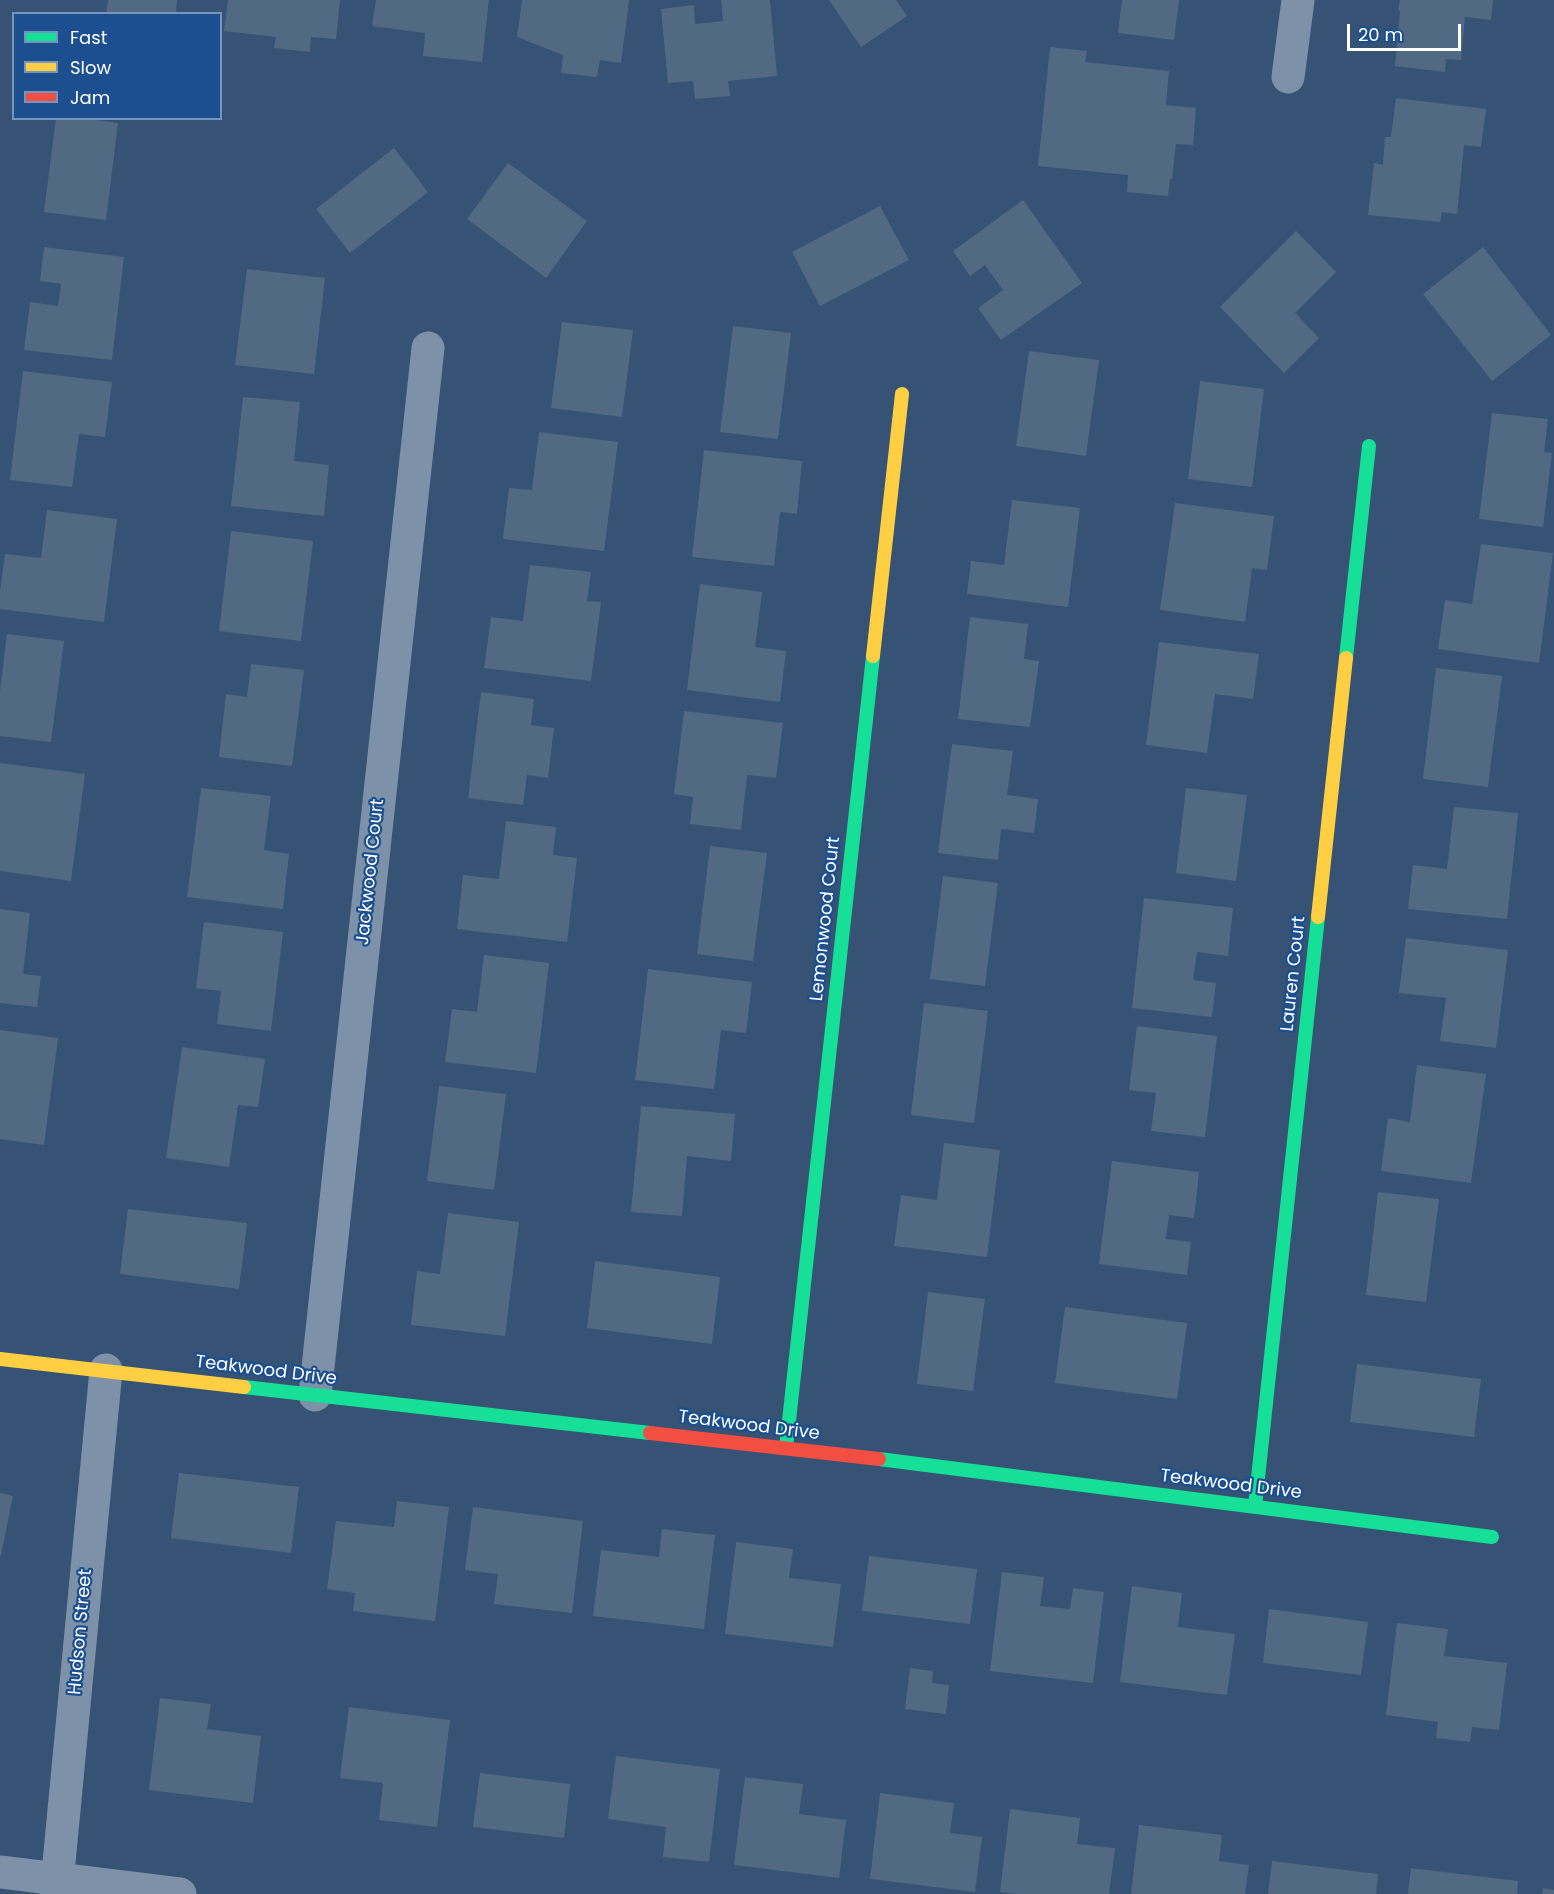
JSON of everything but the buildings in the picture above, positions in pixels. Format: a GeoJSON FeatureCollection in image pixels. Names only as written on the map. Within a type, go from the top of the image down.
{"type":"FeatureCollection","features":[{"type":"Feature","properties":{"kind":"street"},"geometry":{"type":"LineString","coordinates":[[1288,77],[1298,0]]}},
{"type":"Feature","properties":{"kind":"street","name":"Jackwood Court"},"geometry":{"type":"LineString","coordinates":[[315,1395],[428,348]]}},
{"type":"Feature","properties":{"kind":"street","name":"Lemonwood Court"},"geometry":{"type":"LineString","coordinates":[[786,1448],[902,394]]}},
{"type":"Feature","properties":{"kind":"street","name":"Lauren Court"},"geometry":{"type":"LineString","coordinates":[[1255,1506],[1369,446]]}},
{"type":"Feature","properties":{"kind":"street","name":"Teakwood Drive"},"geometry":{"type":"LineString","coordinates":[[0,1359],[786,1448],[1492,1537]]}},
{"type":"Feature","properties":{"kind":"street","name":"Hudson Street"},"geometry":{"type":"LineString","coordinates":[[57,1886],[106,1370]]}},
{"type":"Feature","properties":{"kind":"street"},"geometry":{"type":"LineString","coordinates":[[0,1872],[57,1886],[180,1894]]}},
{"type":"Feature","properties":{"kind":"traffic: fast"},"geometry":{"type":"LineString","coordinates":[[1346,658],[1369,446]]}},
{"type":"Feature","properties":{"kind":"traffic: fast"},"geometry":{"type":"LineString","coordinates":[[786,1448],[873,656]]}},
{"type":"Feature","properties":{"kind":"traffic: fast"},"geometry":{"type":"LineString","coordinates":[[1255,1506],[1318,917]]}},
{"type":"Feature","properties":{"kind":"traffic: fast"},"geometry":{"type":"LineString","coordinates":[[244,1387],[650,1433]]}},
{"type":"Feature","properties":{"kind":"traffic: fast"},"geometry":{"type":"LineString","coordinates":[[879,1459],[1492,1537]]}},
{"type":"Feature","properties":{"kind":"traffic: slow"},"geometry":{"type":"LineString","coordinates":[[873,656],[902,394]]}},
{"type":"Feature","properties":{"kind":"traffic: slow"},"geometry":{"type":"LineString","coordinates":[[1318,917],[1346,658]]}},
{"type":"Feature","properties":{"kind":"traffic: slow"},"geometry":{"type":"LineString","coordinates":[[0,1359],[244,1387]]}},
{"type":"Feature","properties":{"kind":"traffic: jam"},"geometry":{"type":"LineString","coordinates":[[650,1433],[879,1459]]}}]}
